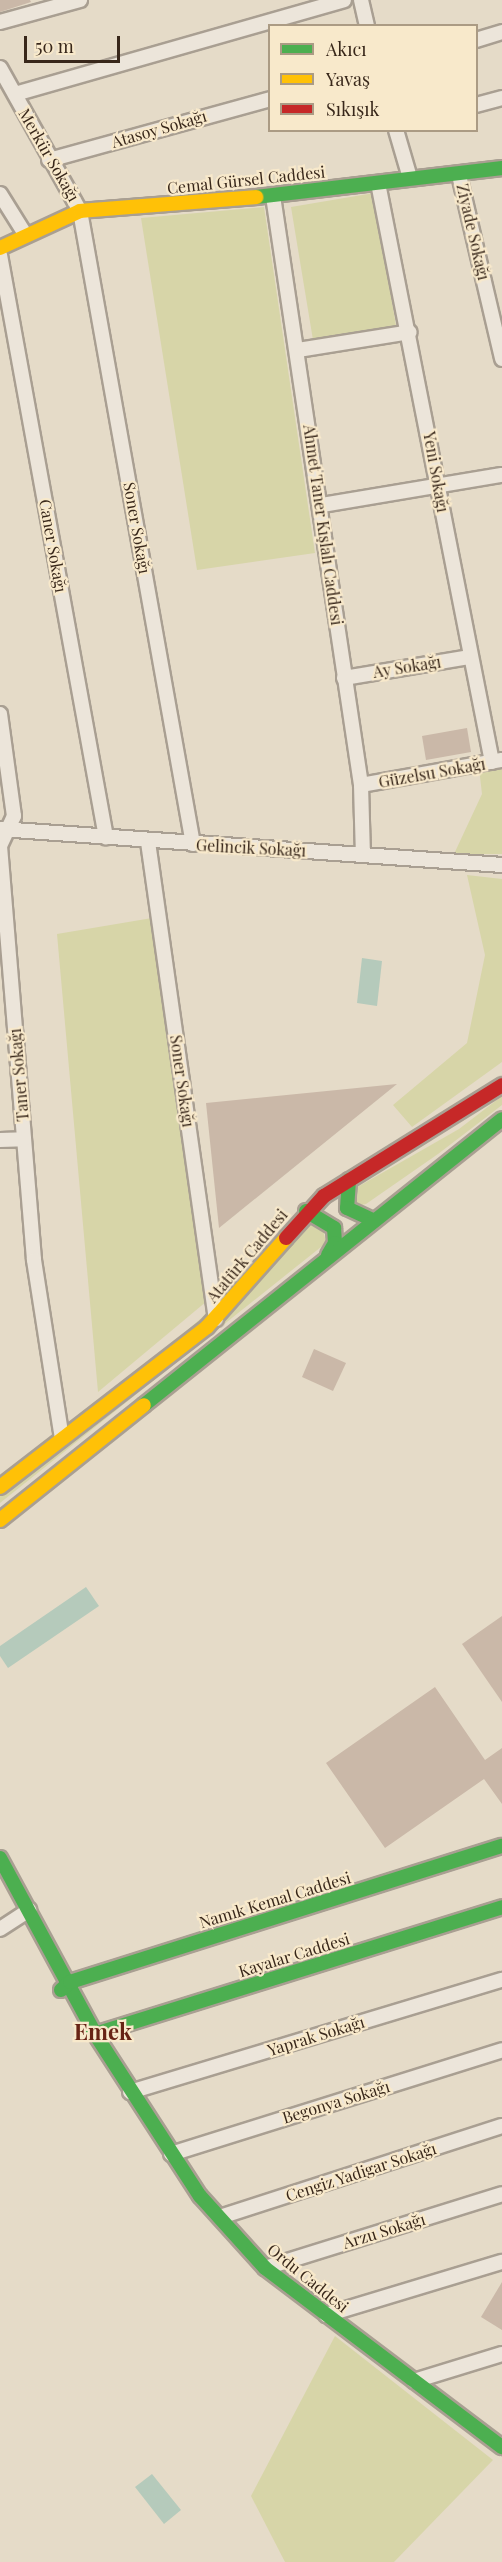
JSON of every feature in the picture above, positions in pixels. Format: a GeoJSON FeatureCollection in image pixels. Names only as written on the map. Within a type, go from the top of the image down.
{"type":"FeatureCollection","features":[{"type":"Feature","properties":{"kind":"main road","name":"Cemal Gürsel Caddesi"},"geometry":{"type":"LineString","coordinates":[[0,248],[25,234],[80,211],[273,196],[502,168]]}},
{"type":"Feature","properties":{"kind":"main road","name":"Atatürk Caddesi"},"geometry":{"type":"LineString","coordinates":[[0,1487],[216,1319],[306,1211],[349,1180],[433,1132],[502,1085]]}},
{"type":"Feature","properties":{"kind":"main road"},"geometry":{"type":"LineString","coordinates":[[0,1520],[328,1255],[502,1119]]}},
{"type":"Feature","properties":{"kind":"main road"},"geometry":{"type":"LineString","coordinates":[[349,1180],[347,1208],[373,1220]]}},
{"type":"Feature","properties":{"kind":"main road"},"geometry":{"type":"LineString","coordinates":[[306,1211],[334,1228],[335,1243],[328,1255]]}},
{"type":"Feature","properties":{"kind":"main road","name":"Namık Kemal Caddesi"},"geometry":{"type":"LineString","coordinates":[[66,1986],[502,1846]]}},
{"type":"Feature","properties":{"kind":"main road","name":"Ordu Caddesi"},"geometry":{"type":"LineString","coordinates":[[0,1858],[24,1913],[130,2092],[171,2154],[220,2217],[265,2268],[500,2444]]}},
{"type":"Feature","properties":{"kind":"main road","name":"Ordu Caddesi"},"geometry":{"type":"LineString","coordinates":[[0,1883],[24,1913]]}},
{"type":"Feature","properties":{"kind":"main road","name":"Kayalar Caddesi"},"geometry":{"type":"LineString","coordinates":[[95,2034],[502,1907]]}},
{"type":"Feature","properties":{"kind":"street"},"geometry":{"type":"LineString","coordinates":[[0,22],[80,0]]}},
{"type":"Feature","properties":{"kind":"street"},"geometry":{"type":"LineString","coordinates":[[15,94],[344,0]]}},
{"type":"Feature","properties":{"kind":"street"},"geometry":{"type":"LineString","coordinates":[[361,0],[367,24]]}},
{"type":"Feature","properties":{"kind":"street"},"geometry":{"type":"LineString","coordinates":[[478,40],[502,32]]}},
{"type":"Feature","properties":{"kind":"street","name":"Merkür Sokağı"},"geometry":{"type":"LineString","coordinates":[[0,68],[49,160],[80,211]]}},
{"type":"Feature","properties":{"kind":"street"},"geometry":{"type":"LineString","coordinates":[[478,105],[502,98]]}},
{"type":"Feature","properties":{"kind":"street","name":"Atasoy Sokağı"},"geometry":{"type":"LineString","coordinates":[[49,160],[268,100]]}},
{"type":"Feature","properties":{"kind":"street"},"geometry":{"type":"LineString","coordinates":[[397,132],[410,178]]}},
{"type":"Feature","properties":{"kind":"street","name":"Ziyade Sokağı"},"geometry":{"type":"LineString","coordinates":[[459,175],[502,359]]}},
{"type":"Feature","properties":{"kind":"street","name":"Yeni Sokağı"},"geometry":{"type":"LineString","coordinates":[[378,183],[411,332],[470,657],[497,761]]}},
{"type":"Feature","properties":{"kind":"street"},"geometry":{"type":"LineString","coordinates":[[0,194],[25,234]]}},
{"type":"Feature","properties":{"kind":"street","name":"Ahmet Taner Kışlalı Caddesi"},"geometry":{"type":"LineString","coordinates":[[273,196],[322,505],[344,678],[361,785],[363,855]]}},
{"type":"Feature","properties":{"kind":"street","name":"Soner Sokağı"},"geometry":{"type":"LineString","coordinates":[[80,211],[193,844]]}},
{"type":"Feature","properties":{"kind":"street","name":"Caner Sokağı"},"geometry":{"type":"LineString","coordinates":[[0,255],[106,837]]}},
{"type":"Feature","properties":{"kind":"street"},"geometry":{"type":"LineString","coordinates":[[298,350],[411,332]]}},
{"type":"Feature","properties":{"kind":"street"},"geometry":{"type":"LineString","coordinates":[[322,505],[502,475]]}},
{"type":"Feature","properties":{"kind":"street","name":"Ay Sokağı"},"geometry":{"type":"LineString","coordinates":[[344,678],[470,657]]}},
{"type":"Feature","properties":{"kind":"street","name":"Taner Sokağı"},"geometry":{"type":"LineString","coordinates":[[0,714],[14,816],[2,830],[0,846],[34,1260],[62,1438]]}},
{"type":"Feature","properties":{"kind":"street","name":"Güzelsu Sokağı"},"geometry":{"type":"LineString","coordinates":[[361,785],[497,761]]}},
{"type":"Feature","properties":{"kind":"street","name":"Gelincik Sokağı"},"geometry":{"type":"LineString","coordinates":[[2,830],[502,865]]}},
{"type":"Feature","properties":{"kind":"street","name":"Soner Sokağı"},"geometry":{"type":"LineString","coordinates":[[148,842],[216,1319]]}},
{"type":"Feature","properties":{"kind":"street"},"geometry":{"type":"LineString","coordinates":[[0,1140],[24,1139]]}},
{"type":"Feature","properties":{"kind":"street"},"geometry":{"type":"LineString","coordinates":[[0,1929],[24,1913]]}},
{"type":"Feature","properties":{"kind":"street","name":"Yaprak Sokağı"},"geometry":{"type":"LineString","coordinates":[[130,2092],[502,1980]]}},
{"type":"Feature","properties":{"kind":"street","name":"Begonya Sokağı"},"geometry":{"type":"LineString","coordinates":[[171,2154],[502,2050]]}},
{"type":"Feature","properties":{"kind":"street","name":"Cengiz Yadigar Sokağı"},"geometry":{"type":"LineString","coordinates":[[220,2217],[502,2126]]}},
{"type":"Feature","properties":{"kind":"street","name":"Arzu Sokağı"},"geometry":{"type":"LineString","coordinates":[[265,2268],[502,2194]]}},
{"type":"Feature","properties":{"kind":"street"},"geometry":{"type":"LineString","coordinates":[[326,2315],[502,2262]]}},
{"type":"Feature","properties":{"kind":"street"},"geometry":{"type":"LineString","coordinates":[[414,2381],[502,2354]]}},
{"type":"Feature","properties":{"kind":"shaded area"},"geometry":{"type":"Polygon","coordinates":[[[374,193],[397,332],[314,346],[291,207],[374,193]]]}},
{"type":"Feature","properties":{"kind":"shaded area"},"geometry":{"type":"Polygon","coordinates":[[[264,207],[315,553],[197,570],[141,218],[264,207]]]}},
{"type":"Feature","properties":{"kind":"shaded area"},"geometry":{"type":"Polygon","coordinates":[[[502,764],[502,854],[454,854],[482,794],[479,768],[502,764]]]}},
{"type":"Feature","properties":{"kind":"shaded area"},"geometry":{"type":"Polygon","coordinates":[[[467,875],[502,879],[502,1062],[412,1127],[393,1105],[467,1043],[485,955],[467,875]]]}},
{"type":"Feature","properties":{"kind":"shaded area"},"geometry":{"type":"Polygon","coordinates":[[[152,918],[207,1301],[98,1392],[57,934],[152,918]]]}},
{"type":"Feature","properties":{"kind":"shaded area"},"geometry":{"type":"Polygon","coordinates":[[[362,958],[382,961],[377,1006],[357,1003],[362,958]]]}},
{"type":"Feature","properties":{"kind":"shaded area"},"geometry":{"type":"Polygon","coordinates":[[[502,1096],[502,1105],[438,1154],[366,1204],[356,1206],[354,1189],[459,1129],[502,1096]]]}},
{"type":"Feature","properties":{"kind":"shaded area"},"geometry":{"type":"Polygon","coordinates":[[[322,1224],[326,1243],[0,1503],[0,1495],[307,1225],[322,1224]]]}},
{"type":"Feature","properties":{"kind":"shaded area"},"geometry":{"type":"Polygon","coordinates":[[[86,1587],[99,1606],[8,1668],[0,1656],[0,1646],[86,1587]]]}},
{"type":"Feature","properties":{"kind":"shaded area"},"geometry":{"type":"Polygon","coordinates":[[[335,2336],[493,2460],[394,2562],[285,2562],[251,2496],[335,2336]]]}},
{"type":"Feature","properties":{"kind":"shaded area"},"geometry":{"type":"Polygon","coordinates":[[[152,2474],[181,2510],[164,2524],[135,2487],[152,2474]]]}},
{"type":"Feature","properties":{"kind":"building"},"geometry":{"type":"Polygon","coordinates":[[[0,0],[30,0],[31,2],[0,12],[0,0]]]}},
{"type":"Feature","properties":{"kind":"building"},"geometry":{"type":"Polygon","coordinates":[[[467,728],[471,752],[426,760],[422,736],[467,728]]]}},
{"type":"Feature","properties":{"kind":"building"},"geometry":{"type":"Polygon","coordinates":[[[397,1084],[219,1228],[206,1103],[397,1084]]]}},
{"type":"Feature","properties":{"kind":"building"},"geometry":{"type":"Polygon","coordinates":[[[314,1349],[346,1363],[333,1391],[302,1377],[314,1349]]]}},
{"type":"Feature","properties":{"kind":"building"},"geometry":{"type":"Polygon","coordinates":[[[502,1616],[502,1702],[462,1644],[502,1616]]]}},
{"type":"Feature","properties":{"kind":"building"},"geometry":{"type":"Polygon","coordinates":[[[435,1687],[485,1760],[502,1748],[502,1804],[484,1779],[385,1848],[326,1763],[435,1687]]]}},
{"type":"Feature","properties":{"kind":"building"},"geometry":{"type":"Polygon","coordinates":[[[502,2282],[502,2330],[481,2317],[502,2282]]]}},
{"type":"Feature","properties":{"kind":"traffic: fast"},"geometry":{"type":"LineString","coordinates":[[256,197],[502,168]]}},
{"type":"Feature","properties":{"kind":"traffic: fast"},"geometry":{"type":"LineString","coordinates":[[144,1405],[502,1119]]}},
{"type":"Feature","properties":{"kind":"traffic: fast"},"geometry":{"type":"LineString","coordinates":[[349,1180],[347,1208],[373,1220]]}},
{"type":"Feature","properties":{"kind":"traffic: fast"},"geometry":{"type":"LineString","coordinates":[[306,1211],[334,1228],[335,1243],[328,1255]]}},
{"type":"Feature","properties":{"kind":"traffic: fast"},"geometry":{"type":"LineString","coordinates":[[61,1990],[70,1982],[502,1846]]}},
{"type":"Feature","properties":{"kind":"traffic: fast"},"geometry":{"type":"LineString","coordinates":[[0,1858],[95,2034],[200,2196],[265,2268],[502,2447]]}},
{"type":"Feature","properties":{"kind":"traffic: fast"},"geometry":{"type":"LineString","coordinates":[[95,2034],[502,1907]]}},
{"type":"Feature","properties":{"kind":"traffic: slow"},"geometry":{"type":"LineString","coordinates":[[0,248],[80,211],[256,197]]}},
{"type":"Feature","properties":{"kind":"traffic: slow"},"geometry":{"type":"LineString","coordinates":[[0,1487],[207,1327],[286,1238]]}},
{"type":"Feature","properties":{"kind":"traffic: slow"},"geometry":{"type":"LineString","coordinates":[[0,1520],[144,1405]]}},
{"type":"Feature","properties":{"kind":"traffic: jam"},"geometry":{"type":"LineString","coordinates":[[286,1238],[324,1196],[502,1085]]}},
{"type":"Feature","properties":{"kind":"district","name":"Emek"},"geometry":{"type":"Point","coordinates":[103,2032]}}]}
